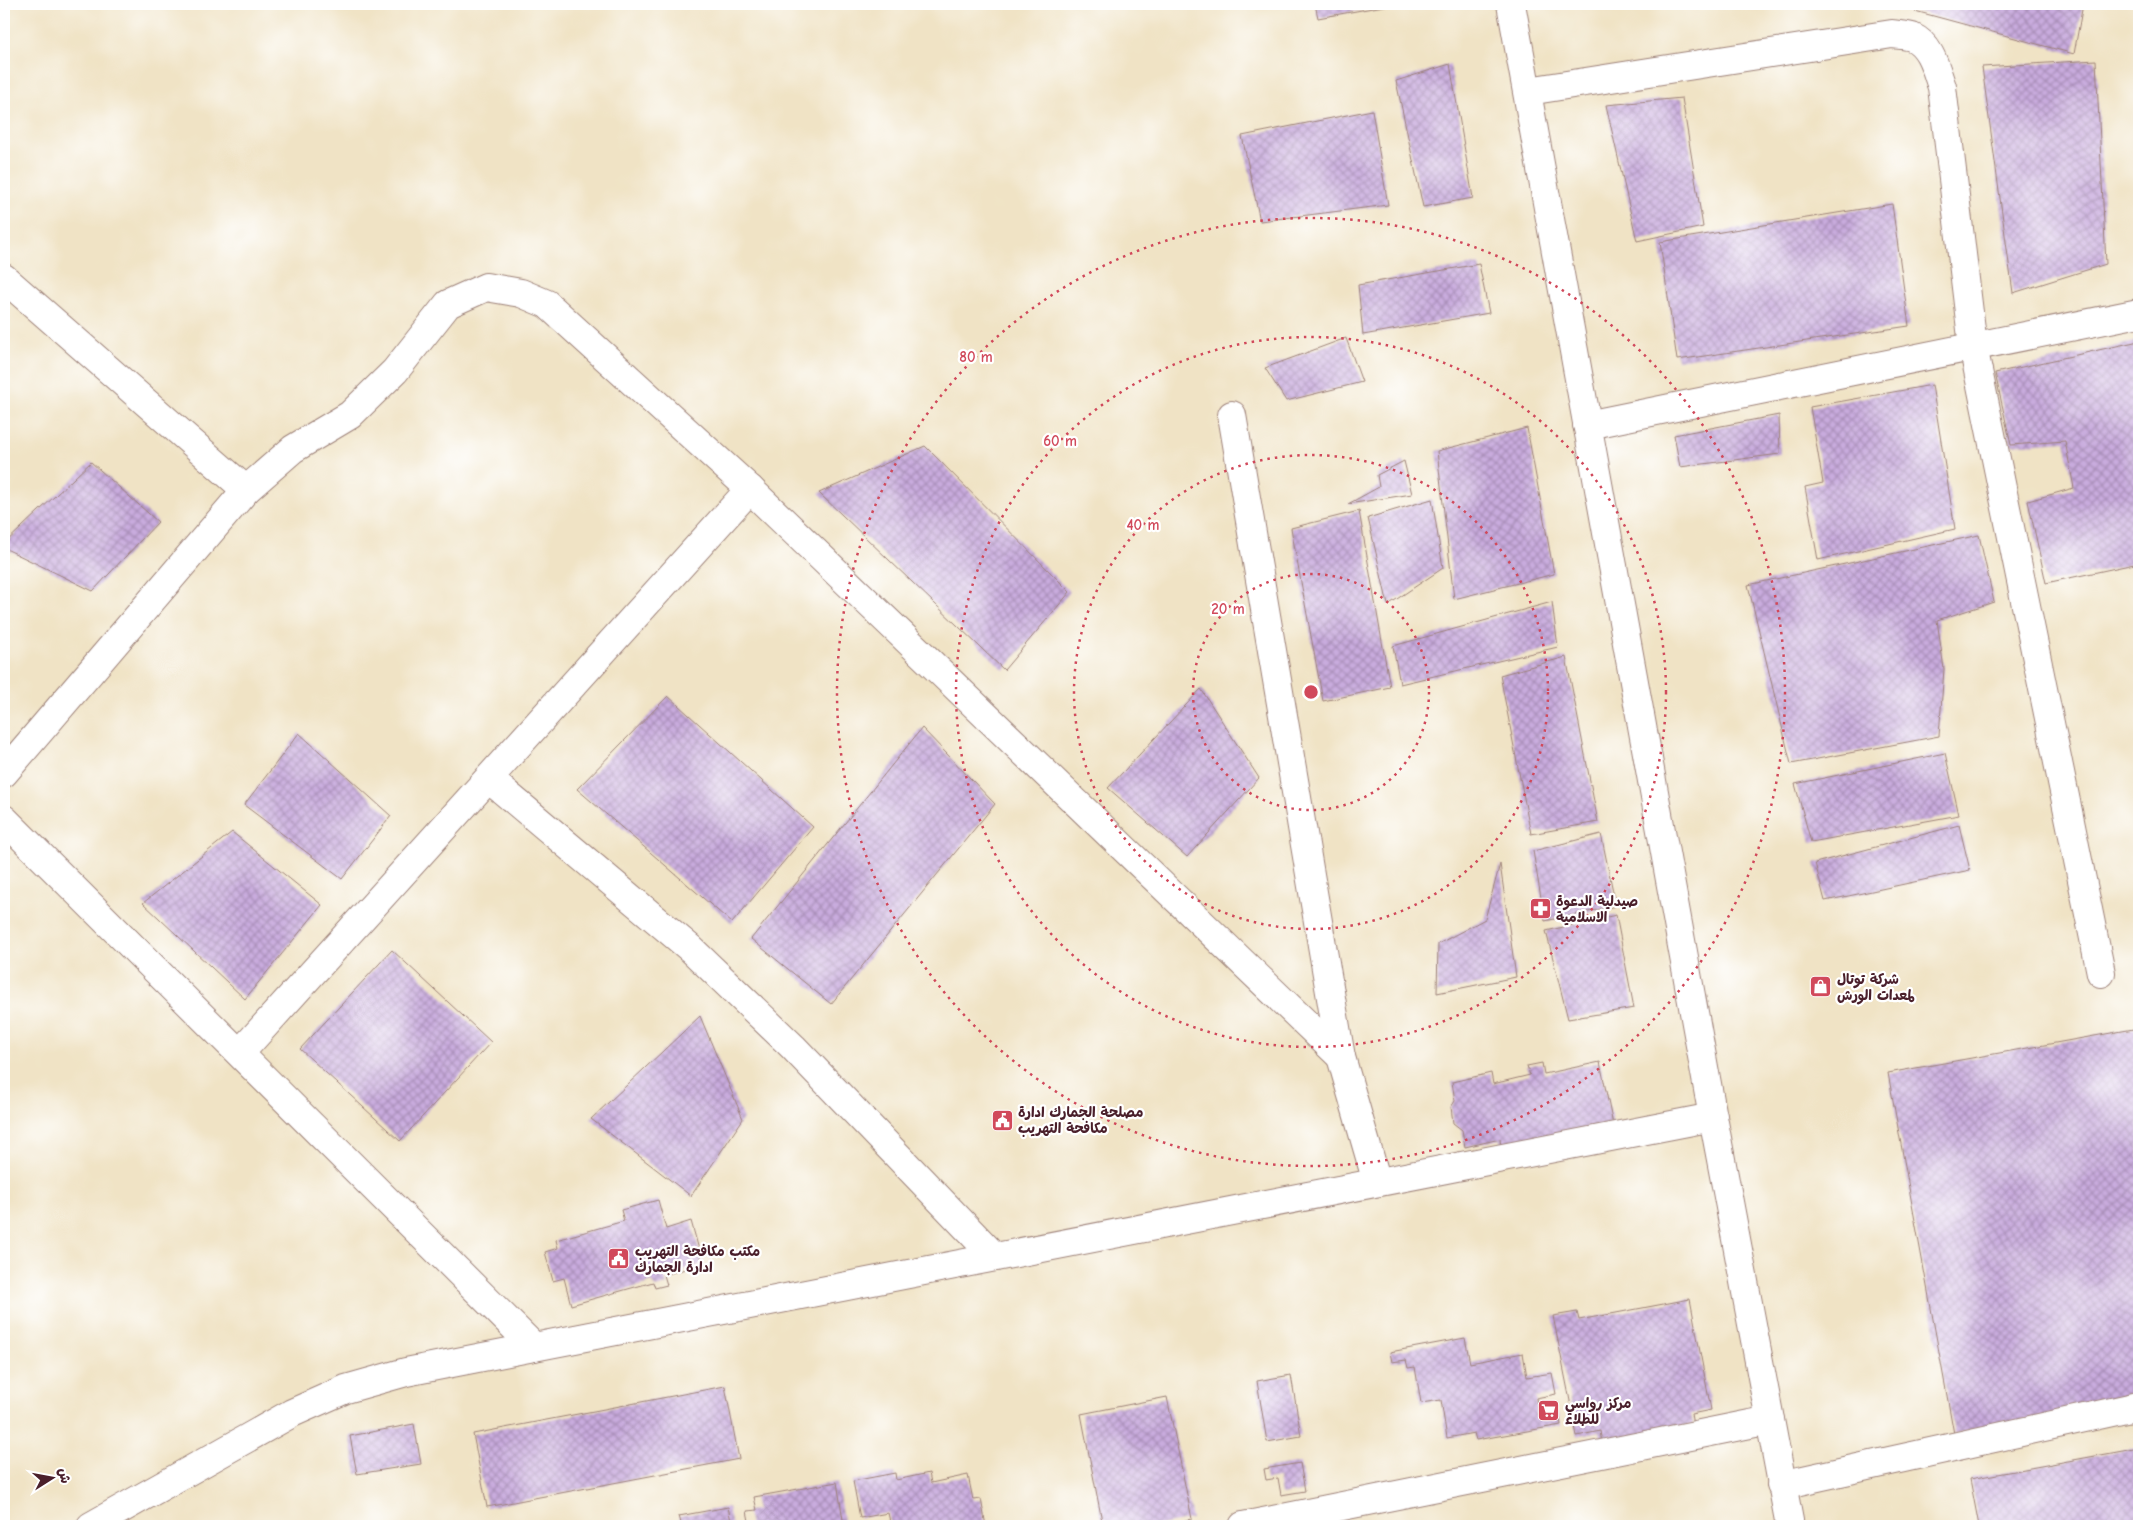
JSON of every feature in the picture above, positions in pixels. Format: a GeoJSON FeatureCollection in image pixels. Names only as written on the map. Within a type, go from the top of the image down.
{"type":"FeatureCollection","features":[{"type":"Feature","properties":{"kind":"street"},"geometry":{"type":"LineString","coordinates":[[1511,4],[1712,1117],[1790,1526]]}},
{"type":"Feature","properties":{"kind":"street"},"geometry":{"type":"LineString","coordinates":[[1528,91],[1892,34],[1912,37],[1925,47],[1934,63],[1942,87],[1973,346],[2101,973]]}},
{"type":"Feature","properties":{"kind":"street"},"geometry":{"type":"LineString","coordinates":[[4,278],[246,490]]}},
{"type":"Feature","properties":{"kind":"street"},"geometry":{"type":"LineString","coordinates":[[4,773],[246,490],[293,449],[350,415],[395,370],[448,304],[486,287],[520,293],[548,304],[750,489],[1341,1057]]}},
{"type":"Feature","properties":{"kind":"street"},"geometry":{"type":"LineString","coordinates":[[1587,425],[2139,313]]}},
{"type":"Feature","properties":{"kind":"street"},"geometry":{"type":"LineString","coordinates":[[1232,415],[1341,1057],[1377,1182]]}},
{"type":"Feature","properties":{"kind":"street"},"geometry":{"type":"LineString","coordinates":[[240,1053],[750,489]]}},
{"type":"Feature","properties":{"kind":"street"},"geometry":{"type":"LineString","coordinates":[[489,778],[691,949],[794,1047],[995,1257]]}},
{"type":"Feature","properties":{"kind":"street"},"geometry":{"type":"LineString","coordinates":[[4,819],[534,1347]]}},
{"type":"Feature","properties":{"kind":"street"},"geometry":{"type":"LineString","coordinates":[[91,1526],[292,1413],[346,1389],[406,1372],[1712,1117]]}},
{"type":"Feature","properties":{"kind":"street"},"geometry":{"type":"LineString","coordinates":[[1781,1485],[2139,1406]]}},
{"type":"Feature","properties":{"kind":"street"},"geometry":{"type":"LineString","coordinates":[[1243,1526],[1770,1420]]}},
{"type":"Feature","properties":{"kind":"building"},"geometry":{"type":"Polygon","coordinates":[[[1315,4],[1389,4],[1389,5],[1318,18],[1315,4]]]}},
{"type":"Feature","properties":{"kind":"building"},"geometry":{"type":"Polygon","coordinates":[[[1917,4],[2083,4],[2074,54],[1915,11],[1917,4]]]}},
{"type":"Feature","properties":{"kind":"building"},"geometry":{"type":"Polygon","coordinates":[[[2096,60],[2106,264],[2013,293],[1982,67],[2096,60]]]}},
{"type":"Feature","properties":{"kind":"building"},"geometry":{"type":"Polygon","coordinates":[[[1450,64],[1473,198],[1423,207],[1396,81],[1450,64]]]}},
{"type":"Feature","properties":{"kind":"building"},"geometry":{"type":"Polygon","coordinates":[[[1682,98],[1703,227],[1637,241],[1606,105],[1682,98]]]}},
{"type":"Feature","properties":{"kind":"building"},"geometry":{"type":"Polygon","coordinates":[[[1372,110],[1388,205],[1260,221],[1242,136],[1372,110]]]}},
{"type":"Feature","properties":{"kind":"building"},"geometry":{"type":"Polygon","coordinates":[[[1892,204],[1909,326],[1677,360],[1660,242],[1892,204]]]}},
{"type":"Feature","properties":{"kind":"building"},"geometry":{"type":"Polygon","coordinates":[[[1479,264],[1489,313],[1363,335],[1358,285],[1479,264]]]}},
{"type":"Feature","properties":{"kind":"building"},"geometry":{"type":"Polygon","coordinates":[[[1346,338],[1362,382],[1286,401],[1265,368],[1346,338]]]}},
{"type":"Feature","properties":{"kind":"building"},"geometry":{"type":"Polygon","coordinates":[[[2139,341],[2139,563],[2046,583],[2028,501],[2074,488],[2065,441],[2011,445],[1995,373],[2139,341]]]}},
{"type":"Feature","properties":{"kind":"building"},"geometry":{"type":"Polygon","coordinates":[[[1932,385],[1955,529],[1818,560],[1805,487],[1823,483],[1810,407],[1932,385]]]}},
{"type":"Feature","properties":{"kind":"building"},"geometry":{"type":"Polygon","coordinates":[[[1779,415],[1780,454],[1680,467],[1674,435],[1779,415]]]}},
{"type":"Feature","properties":{"kind":"building"},"geometry":{"type":"Polygon","coordinates":[[[1527,428],[1554,574],[1454,599],[1437,451],[1527,428]]]}},
{"type":"Feature","properties":{"kind":"building"},"geometry":{"type":"Polygon","coordinates":[[[925,446],[1070,592],[1004,670],[819,493],[925,446]]]}},
{"type":"Feature","properties":{"kind":"building"},"geometry":{"type":"Polygon","coordinates":[[[1404,461],[1412,494],[1348,504],[1379,487],[1377,475],[1404,461]]]}},
{"type":"Feature","properties":{"kind":"building"},"geometry":{"type":"Polygon","coordinates":[[[91,462],[158,522],[93,591],[4,548],[4,544],[91,462]]]}},
{"type":"Feature","properties":{"kind":"building"},"geometry":{"type":"Polygon","coordinates":[[[1432,499],[1443,568],[1388,605],[1368,518],[1432,499]]]}},
{"type":"Feature","properties":{"kind":"building"},"geometry":{"type":"Polygon","coordinates":[[[1359,511],[1390,687],[1323,701],[1291,528],[1359,511]]]}},
{"type":"Feature","properties":{"kind":"building"},"geometry":{"type":"Polygon","coordinates":[[[1979,535],[1994,602],[1937,620],[1944,669],[1939,736],[1791,764],[1748,585],[1979,535]]]}},
{"type":"Feature","properties":{"kind":"building"},"geometry":{"type":"Polygon","coordinates":[[[1552,602],[1558,647],[1400,684],[1393,646],[1552,602]]]}},
{"type":"Feature","properties":{"kind":"building"},"geometry":{"type":"Polygon","coordinates":[[[1566,657],[1598,822],[1531,834],[1500,675],[1566,657]]]}},
{"type":"Feature","properties":{"kind":"building"},"geometry":{"type":"Polygon","coordinates":[[[1201,689],[1259,778],[1187,857],[1108,788],[1201,689]]]}},
{"type":"Feature","properties":{"kind":"building"},"geometry":{"type":"Polygon","coordinates":[[[668,696],[813,827],[732,923],[577,789],[668,696]]]}},
{"type":"Feature","properties":{"kind":"building"},"geometry":{"type":"Polygon","coordinates":[[[922,728],[995,804],[831,1004],[751,939],[922,728]]]}},
{"type":"Feature","properties":{"kind":"building"},"geometry":{"type":"Polygon","coordinates":[[[299,733],[391,816],[342,879],[244,805],[299,733]]]}},
{"type":"Feature","properties":{"kind":"building"},"geometry":{"type":"Polygon","coordinates":[[[1945,753],[1959,815],[1811,842],[1795,784],[1945,753]]]}},
{"type":"Feature","properties":{"kind":"building"},"geometry":{"type":"Polygon","coordinates":[[[1959,825],[1970,870],[1825,901],[1815,863],[1959,825]]]}},
{"type":"Feature","properties":{"kind":"building"},"geometry":{"type":"Polygon","coordinates":[[[232,832],[322,905],[245,999],[143,903],[232,832]]]}},
{"type":"Feature","properties":{"kind":"building"},"geometry":{"type":"Polygon","coordinates":[[[1601,834],[1616,906],[1545,921],[1533,851],[1601,834]]]}},
{"type":"Feature","properties":{"kind":"building"},"geometry":{"type":"Polygon","coordinates":[[[1500,864],[1516,977],[1437,993],[1438,944],[1485,919],[1500,864]]]}},
{"type":"Feature","properties":{"kind":"building"},"geometry":{"type":"Polygon","coordinates":[[[1616,915],[1634,1008],[1568,1019],[1546,931],[1616,915]]]}},
{"type":"Feature","properties":{"kind":"building"},"geometry":{"type":"Polygon","coordinates":[[[392,950],[491,1042],[400,1141],[300,1049],[392,950]]]}},
{"type":"Feature","properties":{"kind":"building"},"geometry":{"type":"Polygon","coordinates":[[[700,1016],[743,1119],[691,1196],[591,1119],[700,1016]]]}},
{"type":"Feature","properties":{"kind":"building"},"geometry":{"type":"Polygon","coordinates":[[[2139,1028],[2139,1400],[1954,1434],[1888,1073],[2139,1028]]]}},
{"type":"Feature","properties":{"kind":"building"},"geometry":{"type":"Polygon","coordinates":[[[1600,1062],[1613,1125],[1501,1149],[1500,1139],[1465,1147],[1462,1130],[1453,1123],[1451,1107],[1455,1101],[1452,1082],[1491,1073],[1493,1084],[1530,1075],[1527,1066],[1542,1063],[1544,1074],[1600,1062]]]}},
{"type":"Feature","properties":{"kind":"building"},"geometry":{"type":"Polygon","coordinates":[[[658,1200],[666,1229],[691,1221],[703,1264],[664,1275],[667,1285],[655,1288],[653,1282],[571,1305],[564,1278],[553,1281],[545,1252],[558,1248],[556,1240],[624,1221],[621,1210],[658,1200]]]}},
{"type":"Feature","properties":{"kind":"building"},"geometry":{"type":"Polygon","coordinates":[[[1690,1299],[1711,1410],[1691,1414],[1693,1425],[1602,1443],[1600,1431],[1577,1436],[1553,1316],[1577,1312],[1579,1320],[1690,1299]]]}},
{"type":"Feature","properties":{"kind":"building"},"geometry":{"type":"Polygon","coordinates":[[[1465,1338],[1470,1363],[1523,1353],[1527,1377],[1552,1373],[1556,1394],[1536,1398],[1539,1417],[1559,1414],[1561,1425],[1476,1440],[1474,1433],[1447,1438],[1441,1400],[1421,1403],[1415,1367],[1408,1368],[1406,1360],[1392,1362],[1390,1352],[1465,1338]]]}},
{"type":"Feature","properties":{"kind":"building"},"geometry":{"type":"Polygon","coordinates":[[[1291,1375],[1301,1436],[1267,1442],[1257,1381],[1291,1375]]]}},
{"type":"Feature","properties":{"kind":"building"},"geometry":{"type":"Polygon","coordinates":[[[725,1386],[739,1459],[487,1507],[473,1434],[725,1386]]]}},
{"type":"Feature","properties":{"kind":"building"},"geometry":{"type":"Polygon","coordinates":[[[1167,1397],[1192,1519],[1156,1526],[1103,1526],[1081,1414],[1167,1397]]]}},
{"type":"Feature","properties":{"kind":"building"},"geometry":{"type":"Polygon","coordinates":[[[414,1424],[421,1464],[357,1474],[350,1436],[414,1424]]]}},
{"type":"Feature","properties":{"kind":"building"},"geometry":{"type":"Polygon","coordinates":[[[2139,1448],[2139,1526],[1979,1526],[1970,1479],[2139,1448]]]}},
{"type":"Feature","properties":{"kind":"building"},"geometry":{"type":"Polygon","coordinates":[[[1300,1463],[1305,1491],[1281,1495],[1278,1478],[1266,1480],[1264,1469],[1300,1463]]]}},
{"type":"Feature","properties":{"kind":"building"},"geometry":{"type":"Polygon","coordinates":[[[895,1473],[896,1480],[929,1473],[931,1483],[968,1475],[973,1500],[981,1499],[986,1526],[891,1526],[888,1513],[860,1518],[853,1481],[895,1473]]]}},
{"type":"Feature","properties":{"kind":"building"},"geometry":{"type":"Polygon","coordinates":[[[837,1482],[844,1526],[750,1526],[747,1511],[757,1510],[754,1497],[837,1482]]]}},
{"type":"Feature","properties":{"kind":"building"},"geometry":{"type":"Polygon","coordinates":[[[728,1507],[732,1526],[667,1526],[681,1523],[679,1516],[728,1507]]]}},
{"type":"Feature","properties":{"kind":"place","name":"صيدلية الدعوة الاسلامية"},"geometry":{"type":"Point","coordinates":[1540,909]}},
{"type":"Feature","properties":{"kind":"place","name":"شركة توتال لمعدات الورش"},"geometry":{"type":"Point","coordinates":[1821,987]}},
{"type":"Feature","properties":{"kind":"place","name":"مصلحة الجمارك ادارة مكافحة التهريب"},"geometry":{"type":"Point","coordinates":[1002,1120]}},
{"type":"Feature","properties":{"kind":"place","name":"مكتب مكافحة التهريب ادارة الجمارك"},"geometry":{"type":"Point","coordinates":[619,1259]}},
{"type":"Feature","properties":{"kind":"place","name":"مركز رواسي للطلاء"},"geometry":{"type":"Point","coordinates":[1549,1411]}}]}
